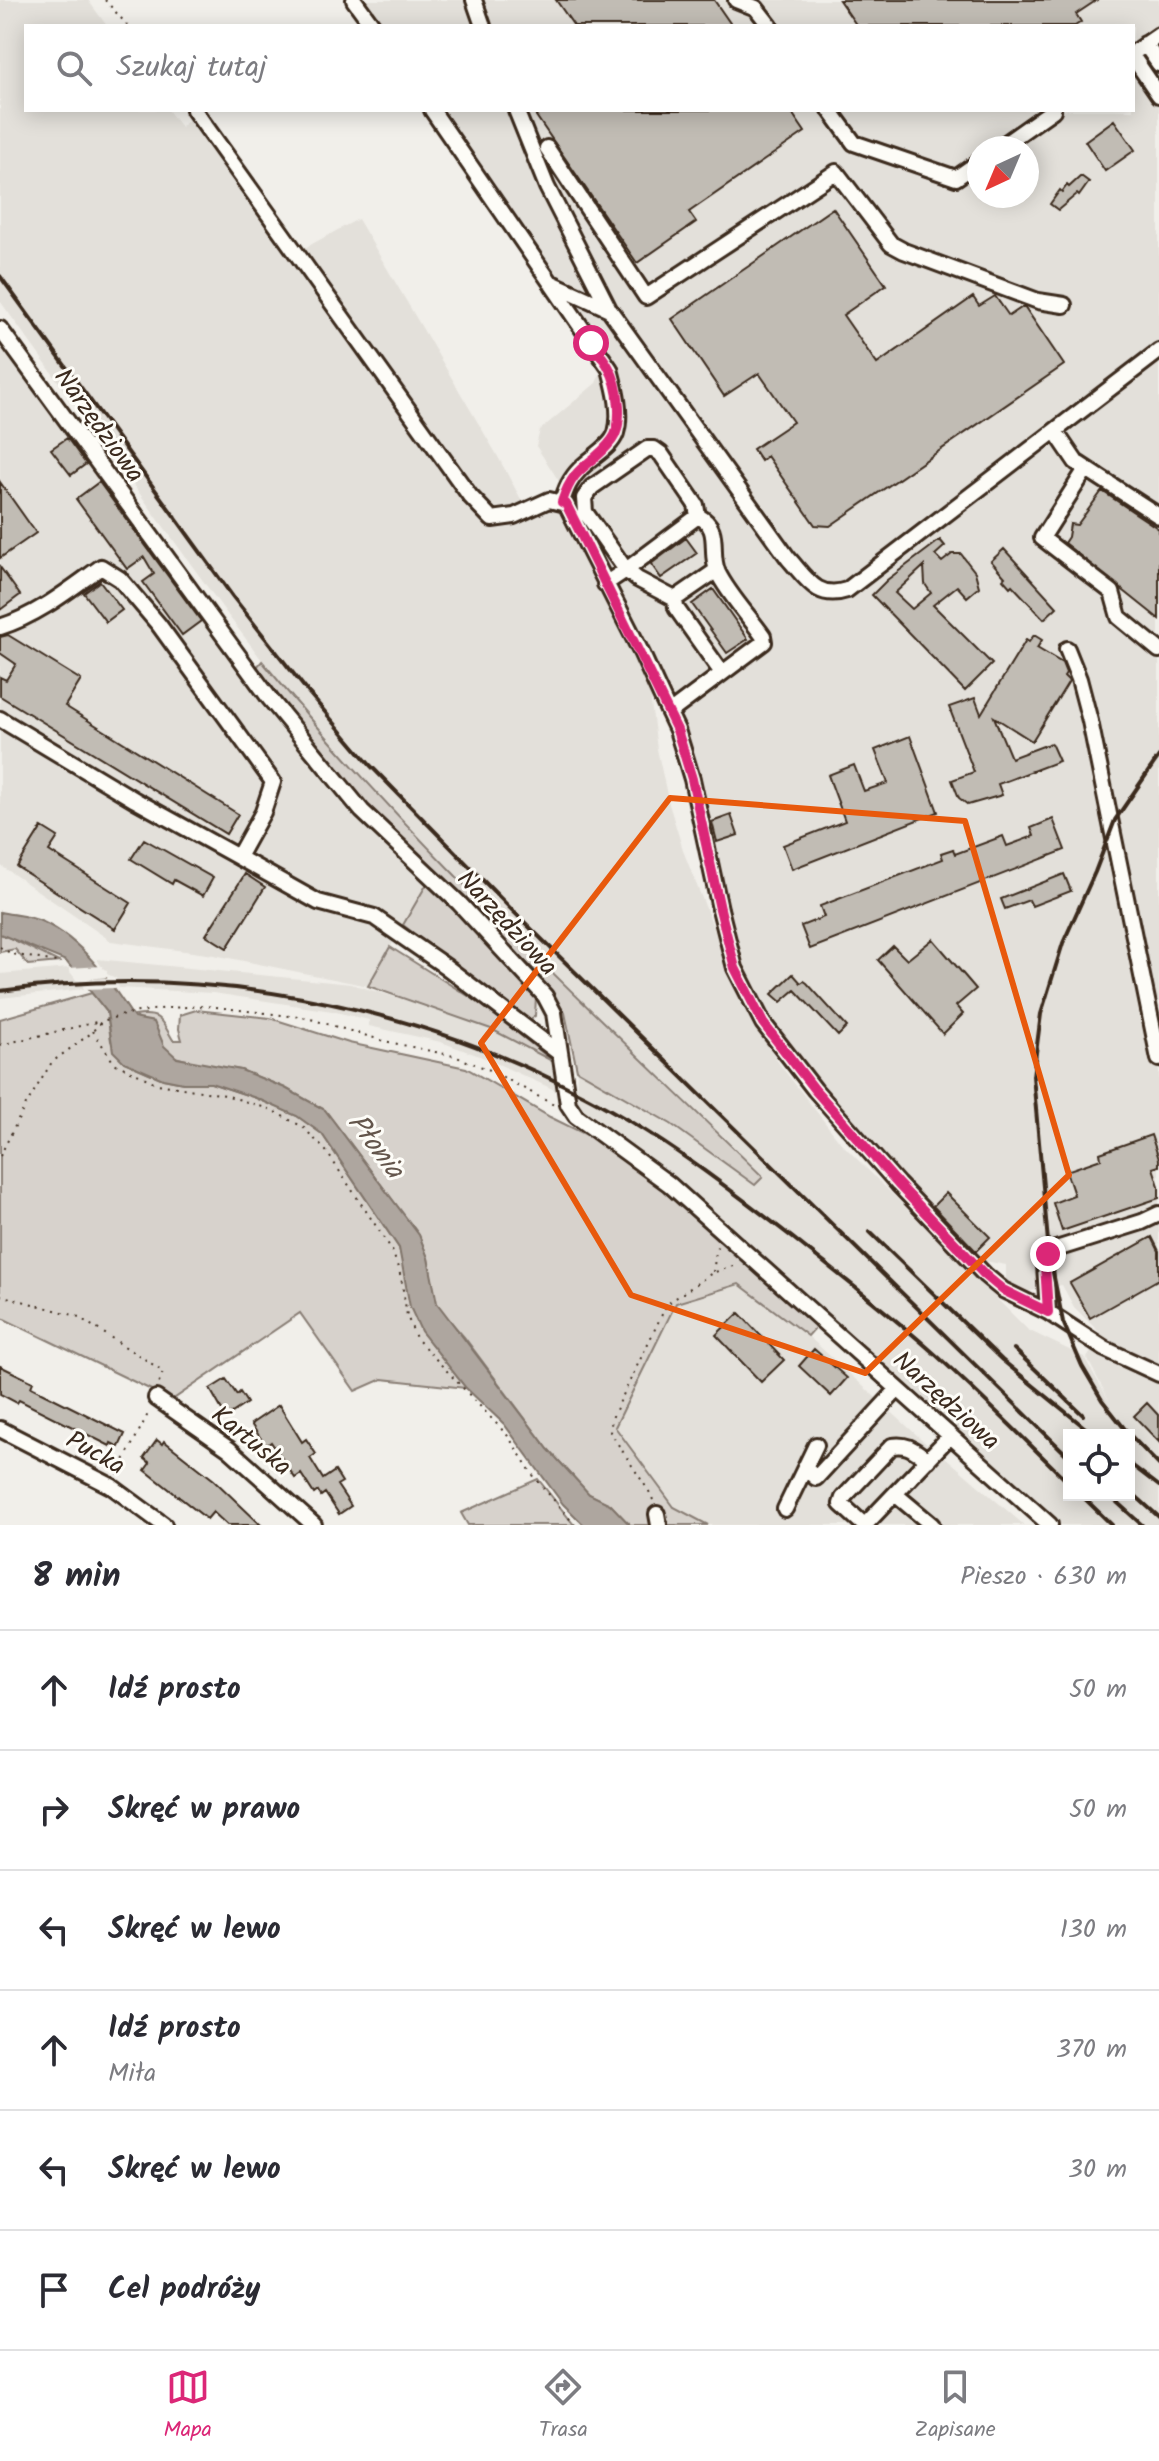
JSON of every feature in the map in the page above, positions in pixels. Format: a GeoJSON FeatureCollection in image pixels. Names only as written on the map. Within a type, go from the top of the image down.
{"type":"FeatureCollection","features":[{"type":"Feature","properties":{"kind":"street"},"geometry":{"type":"LineString","coordinates":[[354,0],[372,24]]}},
{"type":"Feature","properties":{"kind":"street"},"geometry":{"type":"LineString","coordinates":[[474,0],[482,24]]}},
{"type":"Feature","properties":{"kind":"street"},"geometry":{"type":"LineString","coordinates":[[736,0],[756,8],[768,24]]}},
{"type":"Feature","properties":{"kind":"street"},"geometry":{"type":"LineString","coordinates":[[1137,52],[1159,35]]}},
{"type":"Feature","properties":{"kind":"street"},"geometry":{"type":"LineString","coordinates":[[1137,52],[1159,64]]}},
{"type":"Feature","properties":{"kind":"street"},"geometry":{"type":"LineString","coordinates":[[1137,52],[1159,95]]}},
{"type":"Feature","properties":{"kind":"street"},"geometry":{"type":"LineString","coordinates":[[195,112],[470,496],[492,519],[514,516],[549,500],[566,504],[677,730],[692,779],[735,968],[763,1023],[815,1090],[898,1184],[985,1275],[1003,1290],[1048,1312],[1105,1349],[1159,1374]]}},
{"type":"Feature","properties":{"kind":"street"},"geometry":{"type":"LineString","coordinates":[[433,112],[610,369],[618,411],[617,431],[612,440],[568,482],[562,502]]}},
{"type":"Feature","properties":{"kind":"street"},"geometry":{"type":"LineString","coordinates":[[517,112],[547,187],[609,309],[788,558],[816,589],[833,595],[847,590],[1159,351]]}},
{"type":"Feature","properties":{"kind":"street"},"geometry":{"type":"LineString","coordinates":[[831,112],[854,143],[956,178],[967,170]]}},
{"type":"Feature","properties":{"kind":"street"},"geometry":{"type":"LineString","coordinates":[[1016,136],[1050,112]]}},
{"type":"Feature","properties":{"kind":"street"},"geometry":{"type":"LineString","coordinates":[[547,148],[646,297],[836,172],[891,244],[1038,301],[1064,305]]}},
{"type":"Feature","properties":{"kind":"street"},"geometry":{"type":"LineString","coordinates":[[550,281],[609,309]]}},
{"type":"Feature","properties":{"kind":"street","name":"Narzędziowa"},"geometry":{"type":"LineString","coordinates":[[0,329],[244,665],[314,756],[362,811],[448,892],[540,990],[554,1013],[571,1110],[588,1127],[654,1171],[1050,1525]]}},
{"type":"Feature","properties":{"kind":"street"},"geometry":{"type":"LineString","coordinates":[[1055,431],[1076,462],[1159,516]]}},
{"type":"Feature","properties":{"kind":"street"},"geometry":{"type":"LineString","coordinates":[[675,599],[626,570],[585,512],[584,498],[592,487],[647,449],[654,449],[661,454],[696,505],[698,516]]}},
{"type":"Feature","properties":{"kind":"street"},"geometry":{"type":"LineString","coordinates":[[1086,469],[1042,538],[1112,592],[1119,617],[1159,650]]}},
{"type":"Feature","properties":{"kind":"street"},"geometry":{"type":"LineString","coordinates":[[605,584],[698,516]]}},
{"type":"Feature","properties":{"kind":"street"},"geometry":{"type":"LineString","coordinates":[[669,713],[764,642],[763,636],[717,570],[714,532],[708,521],[698,516]]}},
{"type":"Feature","properties":{"kind":"street"},"geometry":{"type":"LineString","coordinates":[[0,627],[39,609],[101,567],[120,579],[159,625],[273,782],[263,812],[238,857]]}},
{"type":"Feature","properties":{"kind":"street"},"geometry":{"type":"LineString","coordinates":[[675,599],[717,570]]}},
{"type":"Feature","properties":{"kind":"street"},"geometry":{"type":"LineString","coordinates":[[675,599],[676,608],[722,673]]}},
{"type":"Feature","properties":{"kind":"street"},"geometry":{"type":"LineString","coordinates":[[1067,649],[1090,721],[1159,1059]]}},
{"type":"Feature","properties":{"kind":"street"},"geometry":{"type":"LineString","coordinates":[[0,719],[135,800],[318,902],[374,917],[445,966],[559,1053]]}},
{"type":"Feature","properties":{"kind":"street"},"geometry":{"type":"LineString","coordinates":[[1048,1312],[1046,1258],[1053,1250],[1159,1214]]}},
{"type":"Feature","properties":{"kind":"street"},"geometry":{"type":"LineString","coordinates":[[806,1469],[816,1478],[898,1389]]}},
{"type":"Feature","properties":{"kind":"street","name":"Kartuska"},"geometry":{"type":"LineString","coordinates":[[156,1398],[229,1449],[314,1525]]}},
{"type":"Feature","properties":{"kind":"street","name":"Pucka"},"geometry":{"type":"LineString","coordinates":[[0,1429],[111,1486],[164,1525]]}},
{"type":"Feature","properties":{"kind":"street"},"geometry":{"type":"LineString","coordinates":[[928,1460],[911,1447],[902,1444],[892,1446],[843,1498],[841,1504],[865,1525],[928,1460],[950,1436]]}},
{"type":"Feature","properties":{"kind":"street"},"geometry":{"type":"LineString","coordinates":[[785,1509],[816,1445]]}},
{"type":"Feature","properties":{"kind":"street"},"geometry":{"type":"LineString","coordinates":[[895,1494],[932,1525]]}},
{"type":"Feature","properties":{"kind":"path"},"geometry":{"type":"LineString","coordinates":[[105,0],[126,24]]}},
{"type":"Feature","properties":{"kind":"path"},"geometry":{"type":"LineString","coordinates":[[0,947],[12,954],[56,962]]}},
{"type":"Feature","properties":{"kind":"path"},"geometry":{"type":"LineString","coordinates":[[0,1045],[131,1013],[207,1006],[307,1018],[357,1034],[454,1056],[490,1070],[549,1103],[571,1110]]}},
{"type":"Feature","properties":{"kind":"path"},"geometry":{"type":"LineString","coordinates":[[0,1156],[52,1062],[102,1021]]}},
{"type":"Feature","properties":{"kind":"path"},"geometry":{"type":"LineString","coordinates":[[93,1031],[114,1063],[158,1084],[225,1095],[269,1109],[303,1127],[326,1151],[392,1250],[401,1277],[407,1316],[416,1338],[508,1436],[535,1478],[575,1525]]}},
{"type":"Feature","properties":{"kind":"path"},"geometry":{"type":"LineString","coordinates":[[712,1273],[720,1229]]}},
{"type":"Feature","properties":{"kind":"path"},"geometry":{"type":"LineString","coordinates":[[658,1520],[650,1493],[610,1432],[612,1418],[667,1304],[712,1273],[752,1259]]}},
{"type":"Feature","properties":{"kind":"path"},"geometry":{"type":"LineString","coordinates":[[0,1295],[77,1316],[163,1371],[156,1398],[111,1486]]}},
{"type":"Feature","properties":{"kind":"highlighted area"},"geometry":{"type":"Polygon","coordinates":[[[670,798],[965,821],[1069,1175],[865,1373],[631,1295],[481,1043],[670,798]]]}},
{"type":"Feature","properties":{"kind":"shaded area"},"geometry":{"type":"Polygon","coordinates":[[[0,0],[88,0],[106,24],[24,24],[24,112],[170,112],[181,127],[191,118],[290,256],[358,219],[529,514],[551,505],[564,510],[653,691],[651,703],[657,749],[684,853],[740,994],[780,1065],[841,1143],[1028,1330],[1084,1357],[1111,1404],[1087,1358],[1102,1335],[1074,1307],[1062,1285],[1025,1292],[1006,1280],[1006,1265],[985,1261],[854,1127],[795,1055],[756,1000],[727,909],[700,782],[689,747],[608,572],[536,446],[540,430],[596,383],[610,352],[435,112],[1135,112],[1135,24],[371,24],[353,0],[1159,0],[1159,1525],[1061,1525],[648,1156],[594,1124],[579,1106],[576,1096],[577,1070],[671,1124],[755,1184],[762,1177],[452,873],[340,754],[271,672],[0,301],[0,0]]]}},
{"type":"Feature","properties":{"kind":"shaded area"},"geometry":{"type":"Polygon","coordinates":[[[0,320],[256,668],[434,871],[368,986],[214,955],[111,941],[0,865],[0,320]]]}},
{"type":"Feature","properties":{"kind":"shaded area"},"geometry":{"type":"Polygon","coordinates":[[[262,661],[320,730],[442,862],[763,1177],[755,1185],[671,1124],[577,1070],[565,1013],[534,970],[356,797],[256,668],[262,661]]]}},
{"type":"Feature","properties":{"kind":"shaded area"},"geometry":{"type":"Polygon","coordinates":[[[428,882],[536,996],[535,1016],[527,1021],[403,925],[428,882]]]}},
{"type":"Feature","properties":{"kind":"shaded area"},"geometry":{"type":"Polygon","coordinates":[[[0,912],[38,920],[71,940],[95,964],[134,1018],[154,1022],[164,1046],[177,1058],[241,1070],[285,1088],[325,1110],[419,1235],[428,1258],[437,1303],[548,1449],[589,1494],[610,1504],[630,1525],[584,1525],[563,1504],[504,1424],[466,1388],[421,1331],[410,1307],[399,1248],[322,1134],[297,1116],[256,1098],[211,1083],[163,1079],[124,1062],[113,1051],[107,1012],[66,961],[0,934],[0,912]]]}},
{"type":"Feature","properties":{"kind":"shaded area"},"geometry":{"type":"Polygon","coordinates":[[[0,933],[59,962],[28,965],[15,949],[0,952],[0,933]]]}},
{"type":"Feature","properties":{"kind":"shaded area"},"geometry":{"type":"Polygon","coordinates":[[[390,947],[481,1004],[554,1062],[491,1029],[368,986],[390,947]]]}},
{"type":"Feature","properties":{"kind":"shaded area"},"geometry":{"type":"Polygon","coordinates":[[[97,959],[351,984],[491,1029],[554,1062],[557,1091],[441,1042],[369,1026],[369,1020],[332,1011],[213,993],[119,988],[116,978],[107,974],[97,959]]]}},
{"type":"Feature","properties":{"kind":"shaded area"},"geometry":{"type":"Polygon","coordinates":[[[69,968],[84,989],[0,998],[0,974],[69,968]]]}},
{"type":"Feature","properties":{"kind":"shaded area"},"geometry":{"type":"Polygon","coordinates":[[[92,993],[107,1012],[111,1041],[124,1062],[163,1079],[211,1083],[256,1098],[297,1116],[322,1134],[399,1248],[421,1331],[466,1388],[382,1379],[355,1391],[300,1313],[172,1400],[0,1317],[0,1019],[92,993]]]}},
{"type":"Feature","properties":{"kind":"shaded area"},"geometry":{"type":"Polygon","coordinates":[[[196,1010],[270,1018],[349,1043],[466,1068],[591,1137],[654,1179],[813,1322],[815,1328],[808,1336],[739,1284],[676,1303],[615,1427],[674,1507],[708,1525],[630,1525],[610,1504],[589,1494],[548,1449],[464,1337],[436,1305],[428,1258],[419,1235],[325,1110],[285,1088],[241,1070],[160,1053],[150,1030],[135,1016],[150,1015],[159,1019],[173,1040],[182,1040],[180,1015],[196,1010]]]}},
{"type":"Feature","properties":{"kind":"shaded area"},"geometry":{"type":"Polygon","coordinates":[[[739,1284],[808,1336],[931,1448],[1024,1525],[708,1525],[674,1507],[615,1427],[676,1303],[739,1284]]]}},
{"type":"Feature","properties":{"kind":"shaded area"},"geometry":{"type":"Polygon","coordinates":[[[538,1479],[574,1525],[468,1525],[461,1513],[538,1479]]]}},
{"type":"Feature","properties":{"kind":"pier"},"geometry":{"type":"Polygon","coordinates":[[[102,966],[109,977],[87,979],[110,978],[116,988],[84,989],[81,981],[69,971],[69,968],[102,966]]]}},
{"type":"Feature","properties":{"kind":"building"},"geometry":{"type":"Polygon","coordinates":[[[556,0],[714,0],[731,24],[573,24],[556,0]]]}},
{"type":"Feature","properties":{"kind":"building"},"geometry":{"type":"Polygon","coordinates":[[[839,0],[1097,0],[1076,14],[1081,22],[1078,24],[856,24],[839,0]]]}},
{"type":"Feature","properties":{"kind":"building"},"geometry":{"type":"Polygon","coordinates":[[[533,112],[791,112],[805,132],[689,212],[696,222],[637,263],[533,112]]]}},
{"type":"Feature","properties":{"kind":"building"},"geometry":{"type":"Polygon","coordinates":[[[1114,120],[1135,150],[1105,171],[1085,141],[1114,120]]]}},
{"type":"Feature","properties":{"kind":"building"},"geometry":{"type":"Polygon","coordinates":[[[1081,176],[1089,182],[1079,196],[1077,194],[1058,210],[1050,204],[1060,190],[1062,192],[1081,176]]]}},
{"type":"Feature","properties":{"kind":"building"},"geometry":{"type":"Polygon","coordinates":[[[833,208],[886,285],[843,315],[877,364],[973,297],[979,306],[995,296],[1009,316],[1024,306],[1064,365],[830,526],[815,525],[767,456],[761,461],[753,449],[793,422],[759,373],[724,396],[672,319],[833,208]]]}},
{"type":"Feature","properties":{"kind":"building"},"geometry":{"type":"Polygon","coordinates":[[[67,438],[86,464],[71,475],[51,449],[67,438]]]}},
{"type":"Feature","properties":{"kind":"building"},"geometry":{"type":"Polygon","coordinates":[[[0,482],[36,533],[0,558],[0,482]]]}},
{"type":"Feature","properties":{"kind":"building"},"geometry":{"type":"Polygon","coordinates":[[[99,482],[201,621],[182,635],[143,582],[154,574],[144,557],[127,569],[76,499],[99,482]]]}},
{"type":"Feature","properties":{"kind":"building"},"geometry":{"type":"Polygon","coordinates":[[[1102,491],[1159,529],[1159,619],[1064,543],[1070,524],[1077,525],[1102,491]]]}},
{"type":"Feature","properties":{"kind":"building"},"geometry":{"type":"Polygon","coordinates":[[[686,538],[697,553],[661,578],[651,564],[686,538]]]}},
{"type":"Feature","properties":{"kind":"building"},"geometry":{"type":"Polygon","coordinates":[[[940,540],[945,546],[935,555],[942,562],[952,554],[961,554],[975,572],[979,587],[967,597],[957,586],[933,605],[992,664],[965,691],[872,595],[940,540]],[[924,566],[895,593],[912,609],[931,593],[925,584],[924,566]]]}},
{"type":"Feature","properties":{"kind":"building"},"geometry":{"type":"Polygon","coordinates":[[[1004,549],[1057,607],[1044,619],[1012,585],[1010,587],[991,561],[1004,549]]]}},
{"type":"Feature","properties":{"kind":"building"},"geometry":{"type":"Polygon","coordinates":[[[0,567],[20,595],[0,610],[0,567]]]}},
{"type":"Feature","properties":{"kind":"building"},"geometry":{"type":"Polygon","coordinates":[[[100,581],[122,610],[106,622],[84,593],[100,581]]]}},
{"type":"Feature","properties":{"kind":"building"},"geometry":{"type":"Polygon","coordinates":[[[713,589],[748,639],[727,653],[692,604],[713,589]]]}},
{"type":"Feature","properties":{"kind":"building"},"geometry":{"type":"Polygon","coordinates":[[[8,635],[81,680],[65,706],[238,814],[226,834],[0,696],[0,677],[6,680],[16,664],[0,653],[0,637],[8,635]]]}},
{"type":"Feature","properties":{"kind":"building"},"geometry":{"type":"Polygon","coordinates":[[[1034,635],[1042,640],[1037,648],[1062,663],[1066,673],[1064,676],[1069,681],[1032,741],[994,717],[1011,758],[1051,743],[1059,761],[998,784],[1002,795],[968,805],[959,798],[952,780],[974,772],[949,707],[975,698],[981,714],[1026,640],[1029,642],[1034,635]]]}},
{"type":"Feature","properties":{"kind":"building"},"geometry":{"type":"Polygon","coordinates":[[[910,736],[938,812],[792,869],[783,845],[845,821],[828,775],[854,765],[864,791],[888,783],[875,750],[910,736]]]}},
{"type":"Feature","properties":{"kind":"building"},"geometry":{"type":"Polygon","coordinates":[[[731,815],[738,835],[717,842],[712,822],[731,815]]]}},
{"type":"Feature","properties":{"kind":"building"},"geometry":{"type":"Polygon","coordinates":[[[1053,819],[1065,850],[810,949],[801,926],[824,917],[820,906],[943,859],[941,853],[953,849],[955,854],[1003,836],[1007,846],[1034,836],[1031,828],[1053,819]]]}},
{"type":"Feature","properties":{"kind":"building"},"geometry":{"type":"Polygon","coordinates":[[[42,827],[58,837],[49,851],[131,903],[115,929],[17,867],[42,827]]]}},
{"type":"Feature","properties":{"kind":"building"},"geometry":{"type":"Polygon","coordinates":[[[144,839],[213,878],[203,896],[174,880],[172,884],[131,859],[144,839]]]}},
{"type":"Feature","properties":{"kind":"building"},"geometry":{"type":"Polygon","coordinates":[[[245,874],[265,887],[227,948],[206,935],[245,874]]]}},
{"type":"Feature","properties":{"kind":"building"},"geometry":{"type":"Polygon","coordinates":[[[1064,874],[1071,891],[1032,906],[1029,900],[1005,909],[1001,899],[1064,874]]]}},
{"type":"Feature","properties":{"kind":"building"},"geometry":{"type":"Polygon","coordinates":[[[933,939],[976,989],[956,1006],[963,1014],[943,1034],[878,960],[893,946],[907,960],[933,939]]]}},
{"type":"Feature","properties":{"kind":"building"},"geometry":{"type":"Polygon","coordinates":[[[793,974],[801,983],[807,983],[847,1027],[838,1036],[795,990],[781,1002],[772,994],[793,974]]]}},
{"type":"Feature","properties":{"kind":"building"},"geometry":{"type":"Polygon","coordinates":[[[1151,1135],[1159,1159],[1159,1166],[1153,1168],[1159,1198],[1062,1231],[1053,1203],[1074,1195],[1066,1171],[1101,1159],[1100,1153],[1151,1135]]]}},
{"type":"Feature","properties":{"kind":"building"},"geometry":{"type":"Polygon","coordinates":[[[946,1193],[990,1237],[976,1251],[933,1206],[946,1193]]]}},
{"type":"Feature","properties":{"kind":"building"},"geometry":{"type":"Polygon","coordinates":[[[1152,1237],[1159,1251],[1159,1279],[1090,1318],[1070,1283],[1152,1237]]]}},
{"type":"Feature","properties":{"kind":"building"},"geometry":{"type":"Polygon","coordinates":[[[739,1313],[784,1360],[761,1382],[716,1335],[739,1313]]]}},
{"type":"Feature","properties":{"kind":"building"},"geometry":{"type":"Polygon","coordinates":[[[814,1349],[847,1378],[831,1396],[799,1366],[814,1349]]]}},
{"type":"Feature","properties":{"kind":"building"},"geometry":{"type":"Polygon","coordinates":[[[0,1366],[33,1382],[31,1387],[125,1434],[119,1447],[111,1443],[110,1446],[19,1400],[17,1403],[0,1394],[0,1366]]]}},
{"type":"Feature","properties":{"kind":"building"},"geometry":{"type":"Polygon","coordinates":[[[226,1379],[247,1403],[226,1417],[210,1389],[226,1379]]]}},
{"type":"Feature","properties":{"kind":"building"},"geometry":{"type":"Polygon","coordinates":[[[1147,1403],[1159,1416],[1159,1442],[1134,1416],[1147,1403]]]}},
{"type":"Feature","properties":{"kind":"building"},"geometry":{"type":"Polygon","coordinates":[[[279,1405],[302,1442],[306,1439],[316,1454],[310,1458],[323,1479],[335,1471],[342,1482],[337,1485],[351,1506],[339,1514],[325,1493],[321,1496],[318,1491],[314,1494],[301,1474],[295,1478],[271,1442],[266,1446],[251,1424],[279,1405]]]}},
{"type":"Feature","properties":{"kind":"building"},"geometry":{"type":"Polygon","coordinates":[[[157,1440],[162,1444],[164,1441],[214,1480],[261,1525],[227,1525],[213,1512],[207,1519],[145,1470],[150,1463],[144,1458],[157,1440]]]}},
{"type":"Feature","properties":{"kind":"railway"},"geometry":{"type":"LineString","coordinates":[[0,276],[233,597],[370,765],[512,910],[1063,1451]]}},
{"type":"Feature","properties":{"kind":"railway"},"geometry":{"type":"LineString","coordinates":[[1159,756],[1115,820],[1063,943],[1041,1014],[1033,1076],[1049,1253],[1063,1322],[1082,1366],[1102,1400],[1159,1465]]}},
{"type":"Feature","properties":{"kind":"railway"},"geometry":{"type":"LineString","coordinates":[[0,991],[75,984],[150,982],[226,987],[301,998],[375,1014],[447,1036],[517,1063],[640,1127],[743,1199],[927,1347],[1063,1477]]}},
{"type":"Feature","properties":{"kind":"railway"},"geometry":{"type":"LineString","coordinates":[[870,1232],[1002,1360],[1087,1429]]}},
{"type":"Feature","properties":{"kind":"railway"},"geometry":{"type":"LineString","coordinates":[[1014,1349],[1083,1415]]}},
{"type":"Feature","properties":{"kind":"railway"},"geometry":{"type":"LineString","coordinates":[[1135,1468],[1159,1486]]}},
{"type":"Feature","properties":{"kind":"railway"},"geometry":{"type":"LineString","coordinates":[[1135,1495],[1159,1517]]}},
{"type":"Feature","properties":{"kind":"railway"},"geometry":{"type":"LineString","coordinates":[[1087,1501],[1112,1525]]}},
{"type":"Feature","properties":{"kind":"railway"},"geometry":{"type":"LineString","coordinates":[[1116,1501],[1142,1525]]}},
{"type":"Feature","properties":{"kind":"route"},"geometry":{"type":"LineString","coordinates":[[591,343],[610,369],[616,389],[617,431],[612,440],[568,482],[562,502],[566,504],[642,654],[677,730],[692,779],[735,968],[751,1003],[781,1049],[815,1090],[898,1184],[985,1275],[1003,1290],[1048,1312],[1045,1265],[1048,1254]]}},
{"type":"Feature","properties":{"kind":"water label","name":"Płonia"},"geometry":{"type":"Point","coordinates":[377,1145]}}]}
